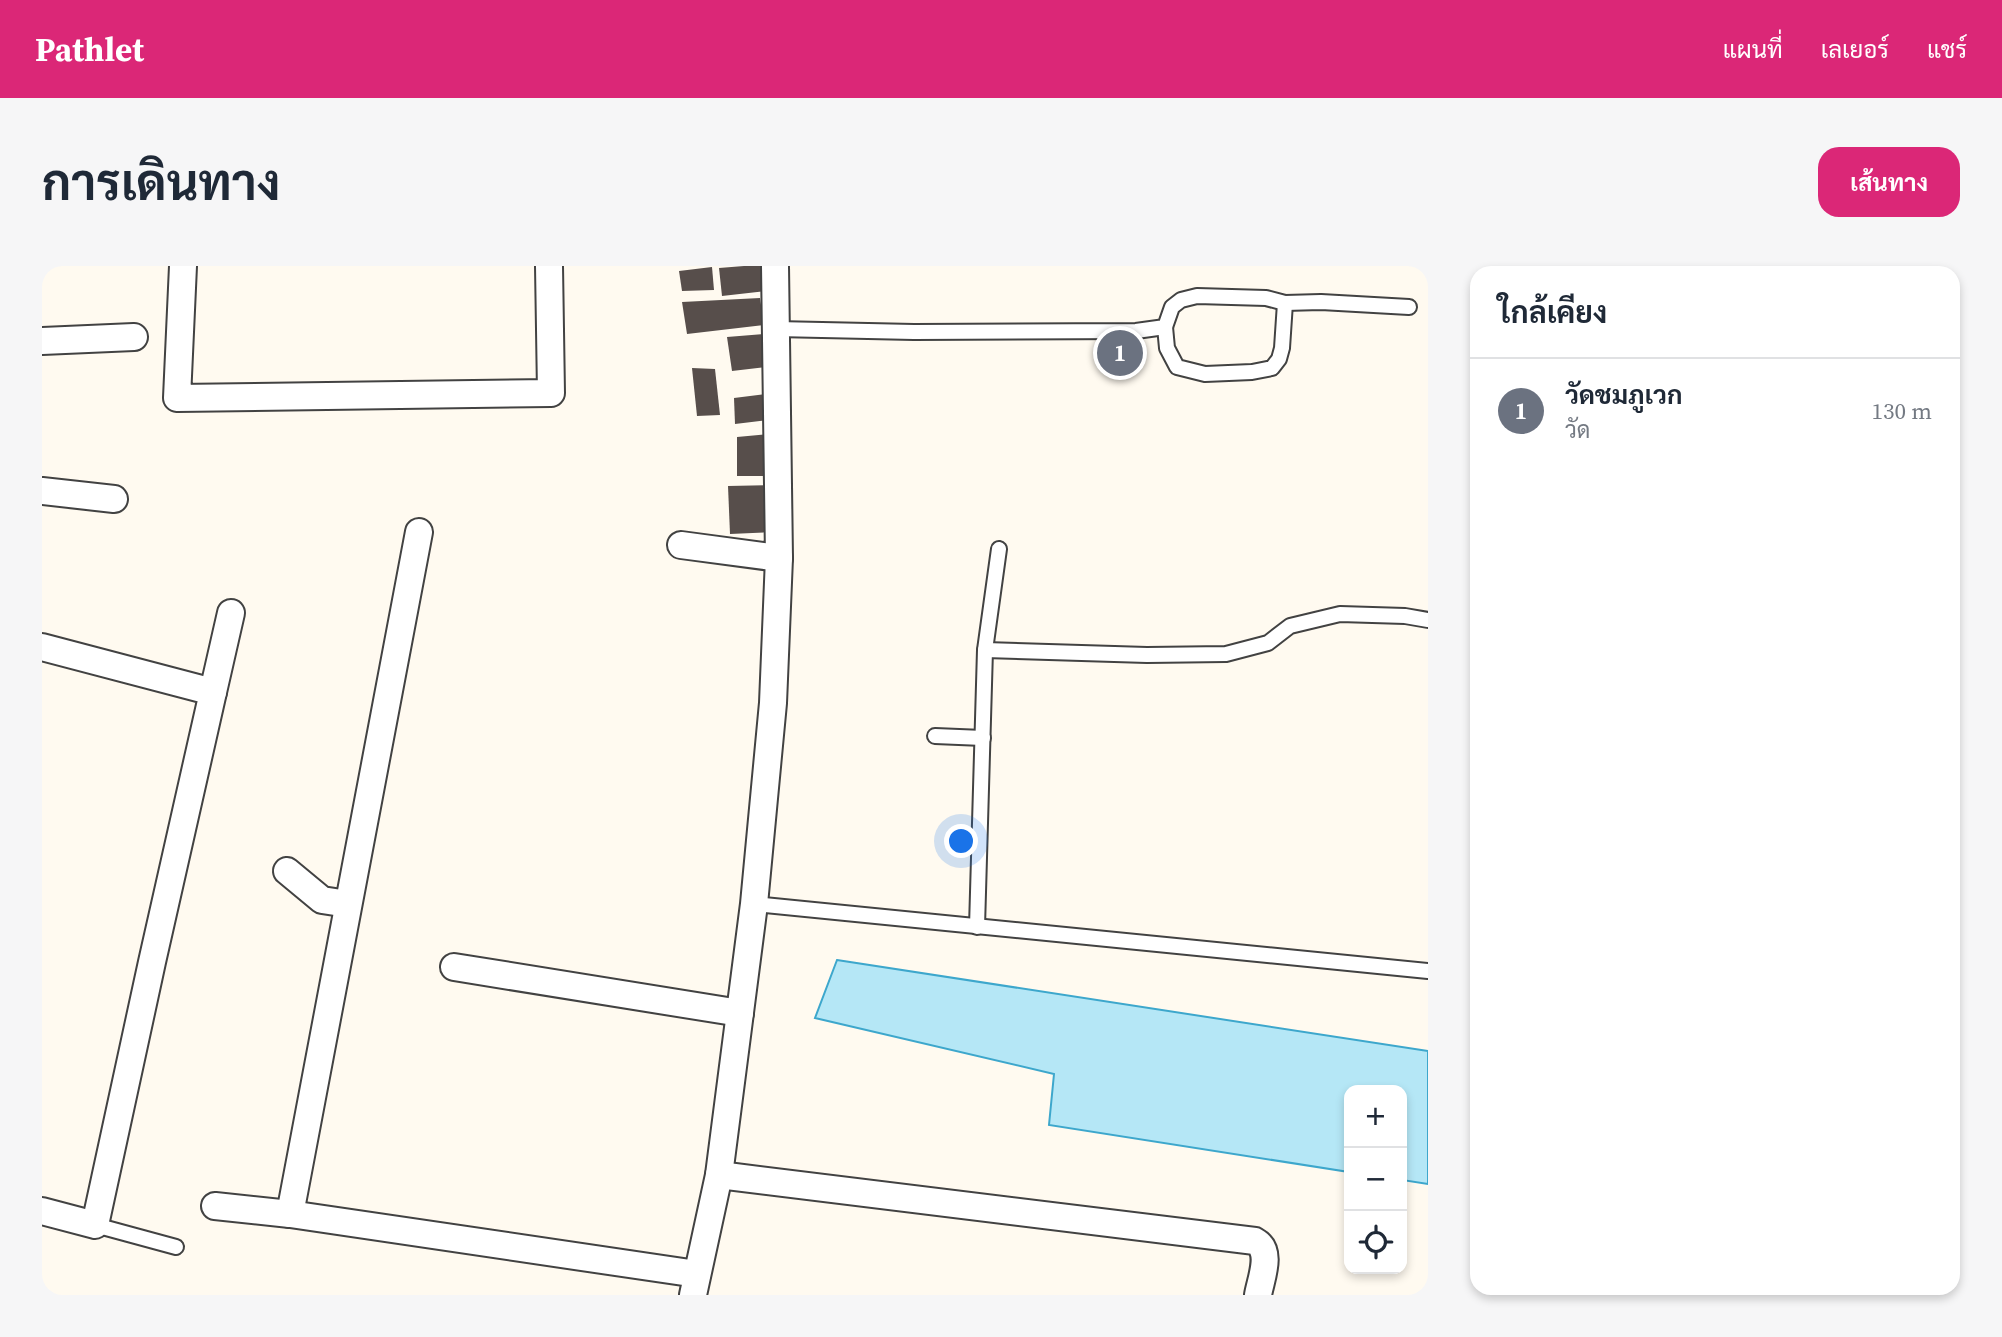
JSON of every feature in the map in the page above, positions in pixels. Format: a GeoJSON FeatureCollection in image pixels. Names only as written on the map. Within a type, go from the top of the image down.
{"type":"FeatureCollection","features":[{"type":"Feature","properties":{"kind":"street"},"geometry":{"type":"LineString","coordinates":[[183,266],[177,398],[551,393],[548,266]]}},
{"type":"Feature","properties":{"kind":"street"},"geometry":{"type":"LineString","coordinates":[[215,1206],[290,1214],[695,1284],[719,1174],[754,904],[773,703],[779,558],[775,266]]}},
{"type":"Feature","properties":{"kind":"street"},"geometry":{"type":"LineString","coordinates":[[42,341],[134,337]]}},
{"type":"Feature","properties":{"kind":"street"},"geometry":{"type":"LineString","coordinates":[[42,491],[114,499]]}},
{"type":"Feature","properties":{"kind":"street"},"geometry":{"type":"LineString","coordinates":[[290,1214],[419,532]]}},
{"type":"Feature","properties":{"kind":"street"},"geometry":{"type":"LineString","coordinates":[[681,545],[779,558]]}},
{"type":"Feature","properties":{"kind":"street"},"geometry":{"type":"LineString","coordinates":[[42,1211],[95,1225],[231,613]]}},
{"type":"Feature","properties":{"kind":"street"},"geometry":{"type":"LineString","coordinates":[[42,647],[213,692]]}},
{"type":"Feature","properties":{"kind":"street"},"geometry":{"type":"LineString","coordinates":[[286,871],[322,900],[348,904]]}},
{"type":"Feature","properties":{"kind":"street"},"geometry":{"type":"LineString","coordinates":[[454,967],[740,1013]]}},
{"type":"Feature","properties":{"kind":"street"},"geometry":{"type":"LineString","coordinates":[[719,1174],[1255,1241],[1261,1244],[1264,1251],[1258,1295]]}},
{"type":"Feature","properties":{"kind":"lane"},"geometry":{"type":"LineString","coordinates":[[1285,303],[1279,359],[1272,368],[1205,374],[1177,368],[1167,348],[1165,327],[1172,307],[1181,300],[1197,296],[1266,298],[1285,303],[1321,302],[1409,307]]}},
{"type":"Feature","properties":{"kind":"lane"},"geometry":{"type":"LineString","coordinates":[[775,329],[914,332],[1136,331],[1165,327]]}},
{"type":"Feature","properties":{"kind":"lane"},"geometry":{"type":"LineString","coordinates":[[977,928],[985,650],[999,549]]}},
{"type":"Feature","properties":{"kind":"lane"},"geometry":{"type":"LineString","coordinates":[[985,650],[1147,655],[1226,654],[1268,643],[1290,626],[1340,614],[1405,616],[1428,620]]}},
{"type":"Feature","properties":{"kind":"lane"},"geometry":{"type":"LineString","coordinates":[[935,736],[982,738]]}},
{"type":"Feature","properties":{"kind":"lane"},"geometry":{"type":"LineString","coordinates":[[754,904],[1428,971]]}},
{"type":"Feature","properties":{"kind":"lane"},"geometry":{"type":"LineString","coordinates":[[95,1225],[176,1247]]}},
{"type":"Feature","properties":{"kind":"water"},"geometry":{"type":"Polygon","coordinates":[[[837,960],[1428,1051],[1428,1184],[1407,1181],[1407,1085],[1344,1085],[1344,1171],[1049,1125],[1054,1074],[815,1018],[837,960]]]}},
{"type":"Feature","properties":{"kind":"building"},"geometry":{"type":"Polygon","coordinates":[[[764,266],[766,291],[722,296],[719,268],[764,266]]]}},
{"type":"Feature","properties":{"kind":"building"},"geometry":{"type":"Polygon","coordinates":[[[712,267],[714,290],[682,291],[679,271],[712,267]]]}},
{"type":"Feature","properties":{"kind":"building"},"geometry":{"type":"Polygon","coordinates":[[[760,298],[764,325],[687,334],[682,302],[760,298]]]}},
{"type":"Feature","properties":{"kind":"building"},"geometry":{"type":"Polygon","coordinates":[[[765,334],[767,367],[732,371],[727,337],[765,334]]]}},
{"type":"Feature","properties":{"kind":"building"},"geometry":{"type":"Polygon","coordinates":[[[692,368],[715,369],[720,415],[697,416],[692,368]]]}},
{"type":"Feature","properties":{"kind":"building"},"geometry":{"type":"Polygon","coordinates":[[[765,394],[768,420],[735,424],[734,398],[765,394]]]}},
{"type":"Feature","properties":{"kind":"building"},"geometry":{"type":"Polygon","coordinates":[[[771,434],[773,476],[737,476],[737,437],[771,434]]]}},
{"type":"Feature","properties":{"kind":"building"},"geometry":{"type":"Polygon","coordinates":[[[772,485],[773,532],[730,534],[728,486],[772,485]]]}},
{"type":"Feature","properties":{"kind":"place","name":"วัดชมภูเวก"},"geometry":{"type":"Point","coordinates":[1120,353]}}]}
